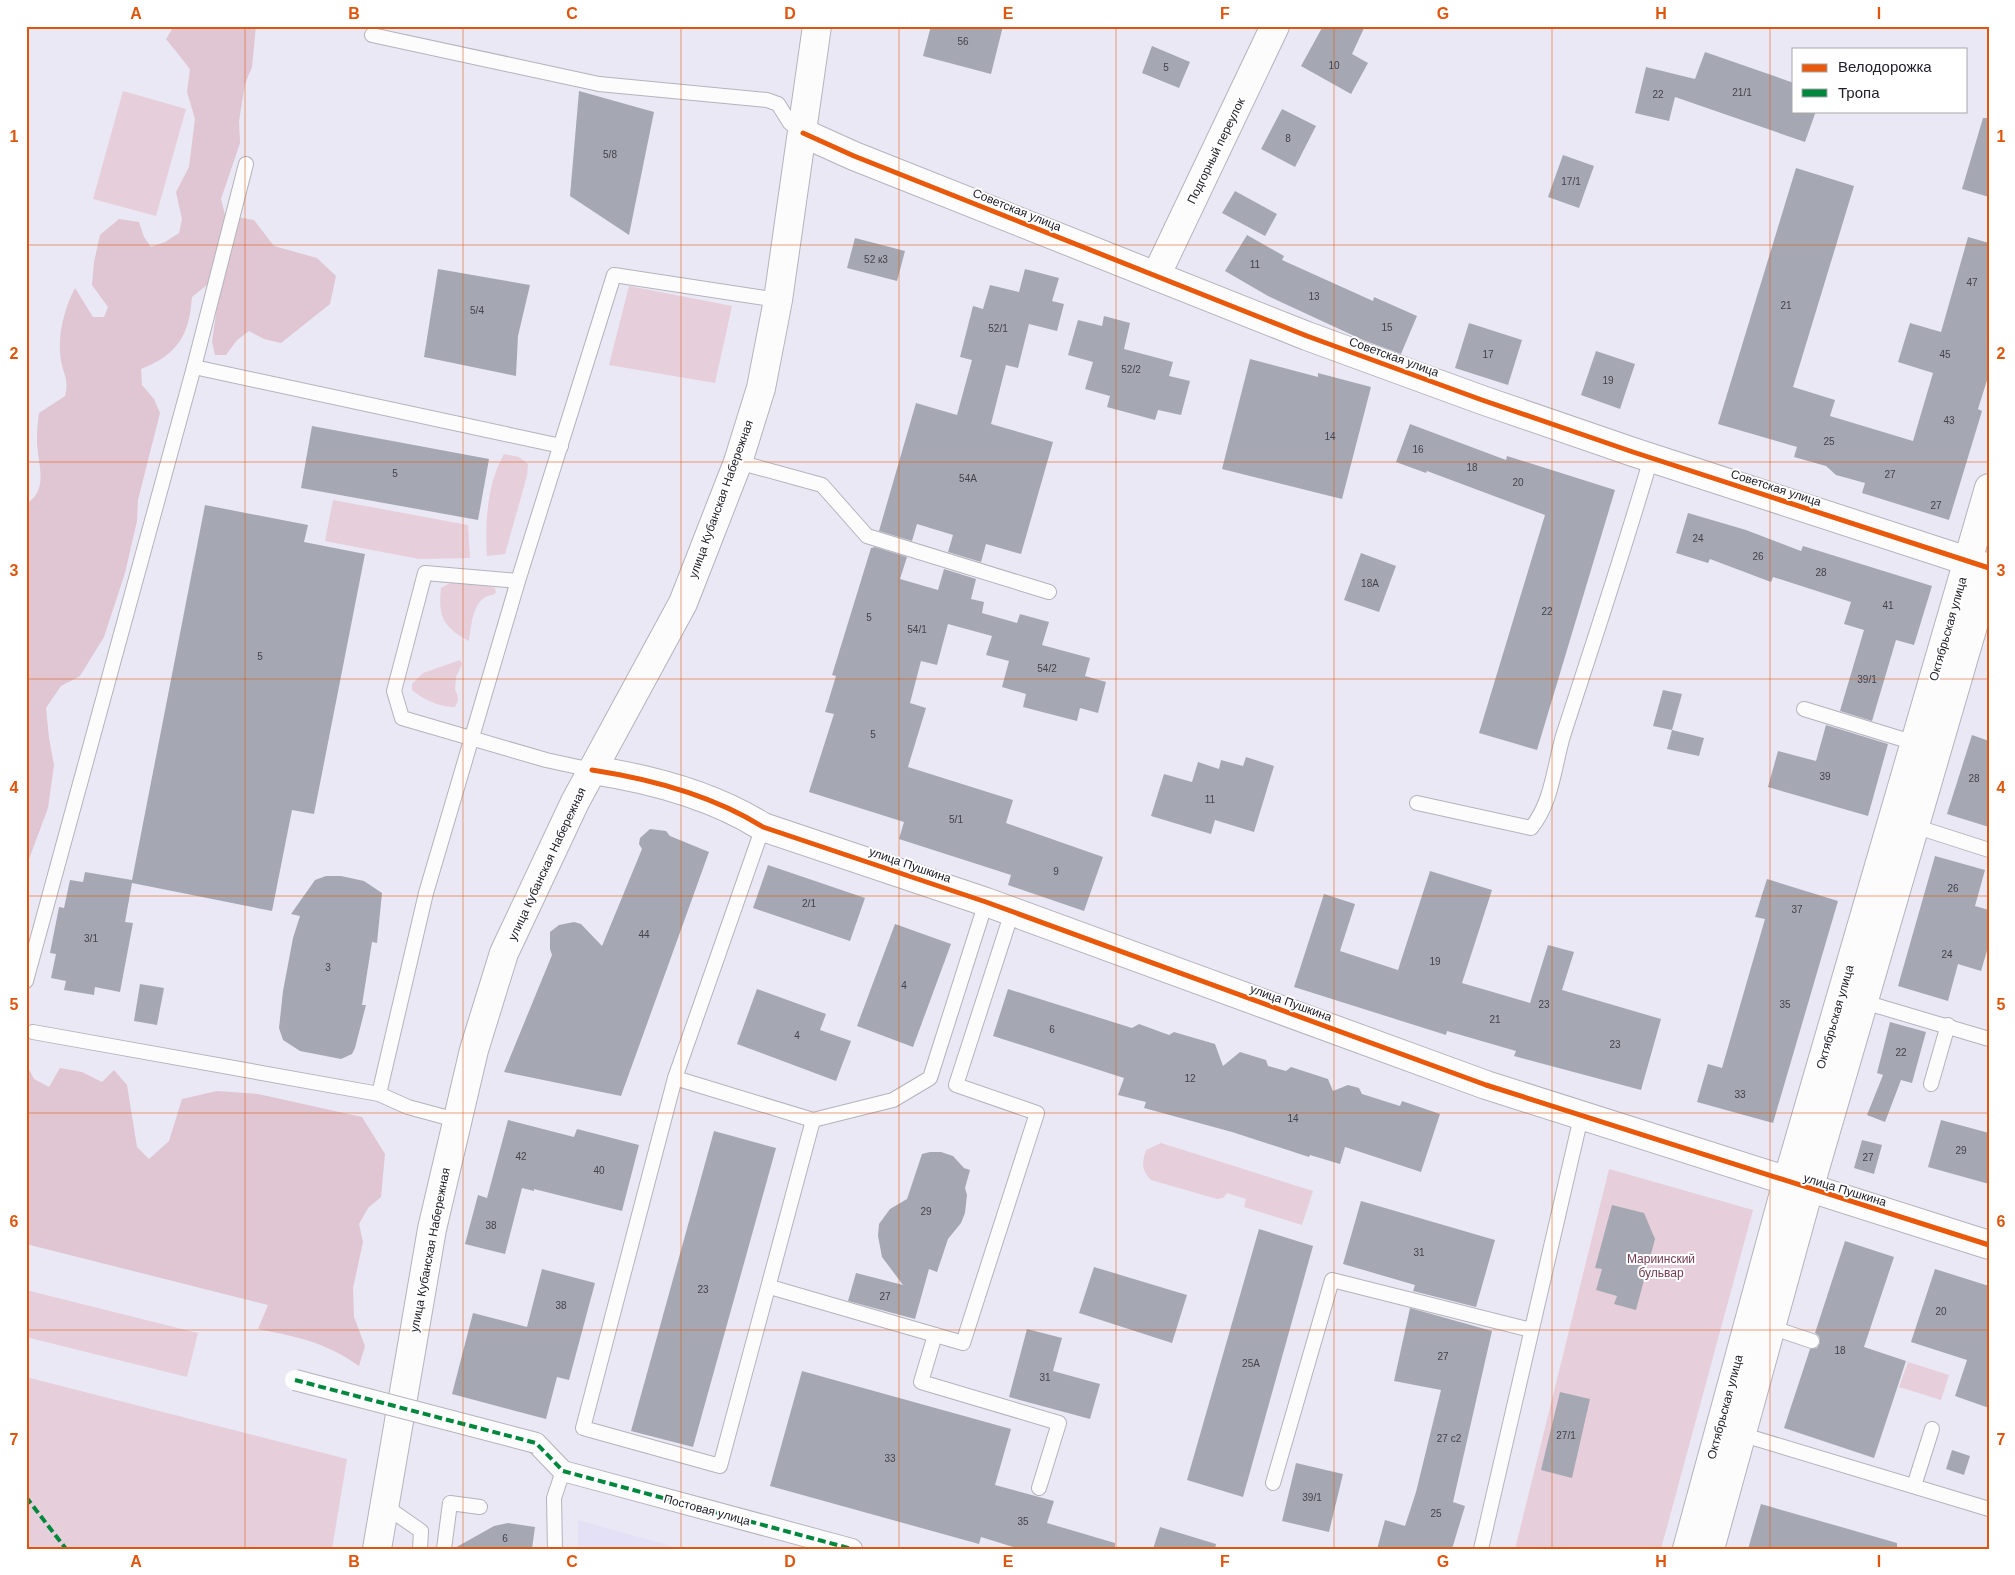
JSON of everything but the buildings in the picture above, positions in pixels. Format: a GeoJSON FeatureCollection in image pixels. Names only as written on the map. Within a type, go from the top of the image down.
{"type":"FeatureCollection","features":[{"type":"Feature","properties":{"kind":"street","name":"улица Кубанская Набережная"},"geometry":{"type":"LineString","coordinates":[[378,1549],[432,1229],[456,1120],[474,1050],[504,954],[592,770],[683,602],[738,462],[761,388],[778,300],[817,26]]}},
{"type":"Feature","properties":{"kind":"street","name":"Подгорный переулок"},"geometry":{"type":"LineString","coordinates":[[1156,276],[1276,26]]}},
{"type":"Feature","properties":{"kind":"street","name":"Советская улица"},"geometry":{"type":"LineString","coordinates":[[803,133],[854,156],[1307,336],[1482,400],[1651,458],[1982,567]]}},
{"type":"Feature","properties":{"kind":"street","name":"Октябрьская улица"},"geometry":{"type":"LineString","coordinates":[[1687,1549],[1770,1327],[1798,1186],[1864,1002],[1914,826],[1982,567],[1989,488]]}},
{"type":"Feature","properties":{"kind":"street","name":"Октябрьская улица"},"geometry":{"type":"LineString","coordinates":[[1710,1549],[1730,1431],[1798,1186],[1915,743],[1982,567]]}},
{"type":"Feature","properties":{"kind":"street","name":"улица Пушкина"},"geometry":{"type":"LineString","coordinates":[[592,770],[640,777],[736,810],[763,827],[986,902],[1476,1082],[1798,1186],[1989,1244]]}},
{"type":"Feature","properties":{"kind":"street"},"geometry":{"type":"LineString","coordinates":[[295,1380],[536,1443],[563,1471]]}},
{"type":"Feature","properties":{"kind":"street","name":"Постовая улица"},"geometry":{"type":"LineString","coordinates":[[563,1471],[852,1549]]}},
{"type":"Feature","properties":{"kind":"lane"},"geometry":{"type":"LineString","coordinates":[[372,35],[599,84],[767,100],[778,104],[790,123],[803,133]]}},
{"type":"Feature","properties":{"kind":"lane"},"geometry":{"type":"LineString","coordinates":[[26,981],[194,367],[246,164]]}},
{"type":"Feature","properties":{"kind":"lane"},"geometry":{"type":"LineString","coordinates":[[379,1094],[426,893],[473,740],[518,581],[562,446],[614,274],[778,300]]}},
{"type":"Feature","properties":{"kind":"lane"},"geometry":{"type":"LineString","coordinates":[[194,367],[562,446]]}},
{"type":"Feature","properties":{"kind":"lane"},"geometry":{"type":"LineString","coordinates":[[1417,803],[1531,828],[1542,814],[1563,738],[1620,563],[1651,458]]}},
{"type":"Feature","properties":{"kind":"lane"},"geometry":{"type":"LineString","coordinates":[[738,462],[822,485],[867,536],[1049,592]]}},
{"type":"Feature","properties":{"kind":"lane"},"geometry":{"type":"LineString","coordinates":[[518,581],[425,572],[394,691],[402,718],[473,740],[592,770]]}},
{"type":"Feature","properties":{"kind":"lane"},"geometry":{"type":"LineString","coordinates":[[1804,709],[1915,743]]}},
{"type":"Feature","properties":{"kind":"lane"},"geometry":{"type":"LineString","coordinates":[[1914,826],[1989,850]]}},
{"type":"Feature","properties":{"kind":"lane"},"geometry":{"type":"LineString","coordinates":[[763,827],[675,1078],[584,1428],[720,1466],[770,1287],[813,1120]]}},
{"type":"Feature","properties":{"kind":"lane"},"geometry":{"type":"LineString","coordinates":[[675,1078],[813,1120],[893,1100],[930,1078],[986,902]]}},
{"type":"Feature","properties":{"kind":"lane"},"geometry":{"type":"LineString","coordinates":[[770,1287],[964,1343],[1037,1114],[956,1085],[1012,912]]}},
{"type":"Feature","properties":{"kind":"lane"},"geometry":{"type":"LineString","coordinates":[[1864,1002],[1948,1025],[1989,1039]]}},
{"type":"Feature","properties":{"kind":"lane"},"geometry":{"type":"LineString","coordinates":[[1931,1084],[1948,1025]]}},
{"type":"Feature","properties":{"kind":"lane"},"geometry":{"type":"LineString","coordinates":[[33,1032],[379,1094],[408,1107],[456,1120]]}},
{"type":"Feature","properties":{"kind":"lane"},"geometry":{"type":"LineString","coordinates":[[1481,1549],[1581,1117]]}},
{"type":"Feature","properties":{"kind":"lane"},"geometry":{"type":"LineString","coordinates":[[1273,1483],[1332,1280],[1531,1330]]}},
{"type":"Feature","properties":{"kind":"lane"},"geometry":{"type":"LineString","coordinates":[[1770,1327],[1812,1341]]}},
{"type":"Feature","properties":{"kind":"lane"},"geometry":{"type":"LineString","coordinates":[[935,1335],[921,1382],[1058,1423],[1039,1488]]}},
{"type":"Feature","properties":{"kind":"lane"},"geometry":{"type":"LineString","coordinates":[[1914,1486],[1932,1430]]}},
{"type":"Feature","properties":{"kind":"lane"},"geometry":{"type":"LineString","coordinates":[[1730,1431],[1989,1509]]}},
{"type":"Feature","properties":{"kind":"lane"},"geometry":{"type":"LineString","coordinates":[[555,1549],[554,1498],[563,1471]]}},
{"type":"Feature","properties":{"kind":"lane"},"geometry":{"type":"LineString","coordinates":[[444,1549],[450,1503],[480,1507]]}},
{"type":"Feature","properties":{"kind":"lane"},"geometry":{"type":"LineString","coordinates":[[385,1506],[422,1532],[420,1549]]}},
{"type":"Feature","properties":{"kind":"shaded area"},"geometry":{"type":"Polygon","coordinates":[[[174,26],[256,26],[252,67],[245,84],[239,121],[240,143],[221,199],[225,215],[254,220],[274,246],[317,258],[336,276],[330,304],[281,343],[264,339],[249,331],[237,340],[226,355],[215,355],[212,342],[218,300],[208,284],[192,297],[188,323],[173,350],[141,369],[142,385],[154,399],[160,413],[138,500],[137,521],[125,573],[104,637],[80,676],[61,686],[46,708],[54,765],[48,808],[26,867],[26,504],[34,498],[40,483],[37,446],[39,413],[65,396],[66,381],[61,361],[60,342],[65,314],[75,288],[93,317],[104,317],[108,307],[92,285],[94,262],[100,235],[119,219],[139,222],[144,237],[151,247],[165,242],[179,233],[182,219],[176,192],[189,167],[195,119],[187,92],[190,69],[166,39],[174,26]]]}},
{"type":"Feature","properties":{"kind":"shaded area"},"geometry":{"type":"Polygon","coordinates":[[[26,1064],[34,1079],[49,1087],[60,1068],[82,1072],[102,1082],[114,1070],[127,1085],[137,1147],[149,1159],[169,1141],[182,1099],[217,1091],[258,1094],[362,1117],[385,1154],[381,1197],[368,1208],[359,1224],[363,1242],[353,1288],[354,1317],[365,1346],[359,1366],[323,1346],[299,1338],[258,1329],[268,1305],[26,1244],[26,1064]]]}},
{"type":"Feature","properties":{"kind":"shaded area"},"geometry":{"type":"Polygon","coordinates":[[[578,1520],[682,1549],[578,1549],[578,1520]]]}},
{"type":"Feature","properties":{"kind":"green space"},"geometry":{"type":"Polygon","coordinates":[[[123,91],[186,109],[156,216],[93,199],[123,91]]]}},
{"type":"Feature","properties":{"kind":"green space"},"geometry":{"type":"Polygon","coordinates":[[[629,286],[732,306],[715,383],[609,365],[629,286]]]}},
{"type":"Feature","properties":{"kind":"green space"},"geometry":{"type":"Polygon","coordinates":[[[504,454],[519,457],[528,464],[527,476],[505,554],[487,556],[488,503],[494,478],[504,454]]]}},
{"type":"Feature","properties":{"kind":"green space"},"geometry":{"type":"Polygon","coordinates":[[[333,500],[468,525],[470,558],[419,559],[325,541],[333,500]]]}},
{"type":"Feature","properties":{"kind":"green space"},"geometry":{"type":"Polygon","coordinates":[[[454,581],[484,584],[495,588],[496,593],[485,597],[477,606],[469,641],[448,626],[440,607],[441,588],[454,581]]]}},
{"type":"Feature","properties":{"kind":"green space"},"geometry":{"type":"Polygon","coordinates":[[[460,660],[462,664],[456,677],[455,690],[458,699],[455,707],[443,706],[432,702],[412,690],[412,684],[423,673],[460,660]]]}},
{"type":"Feature","properties":{"kind":"green space"},"geometry":{"type":"Polygon","coordinates":[[[1161,1143],[1313,1191],[1302,1225],[1244,1207],[1246,1199],[1227,1193],[1223,1198],[1217,1199],[1151,1180],[1144,1169],[1143,1162],[1146,1150],[1161,1143]]]}},
{"type":"Feature","properties":{"kind":"green space","name":"Мариинский бульвар"},"geometry":{"type":"Polygon","coordinates":[[[1609,1169],[1753,1210],[1661,1549],[1515,1549],[1609,1169]]]}},
{"type":"Feature","properties":{"kind":"green space"},"geometry":{"type":"Polygon","coordinates":[[[26,1290],[198,1333],[187,1377],[26,1337],[26,1290]]]}},
{"type":"Feature","properties":{"kind":"green space"},"geometry":{"type":"Polygon","coordinates":[[[1908,1362],[1949,1375],[1941,1400],[1899,1387],[1908,1362]]]}},
{"type":"Feature","properties":{"kind":"green space"},"geometry":{"type":"Polygon","coordinates":[[[26,1377],[347,1459],[332,1549],[26,1549],[26,1377]]]}},
{"type":"Feature","properties":{"kind":"marked path"},"geometry":{"type":"LineString","coordinates":[[295,1380],[536,1443],[563,1471],[852,1549]]}},
{"type":"Feature","properties":{"kind":"marked path"},"geometry":{"type":"LineString","coordinates":[[26,1497],[66,1549]]}},
{"type":"Feature","properties":{"kind":"cycle path"},"geometry":{"type":"LineString","coordinates":[[803,133],[854,156],[1307,336],[1482,400],[1633,452],[1989,568]]}},
{"type":"Feature","properties":{"kind":"cycle path"},"geometry":{"type":"LineString","coordinates":[[592,770],[636,778],[702,797],[763,827],[986,902],[1486,1085],[1989,1245]]}}]}
